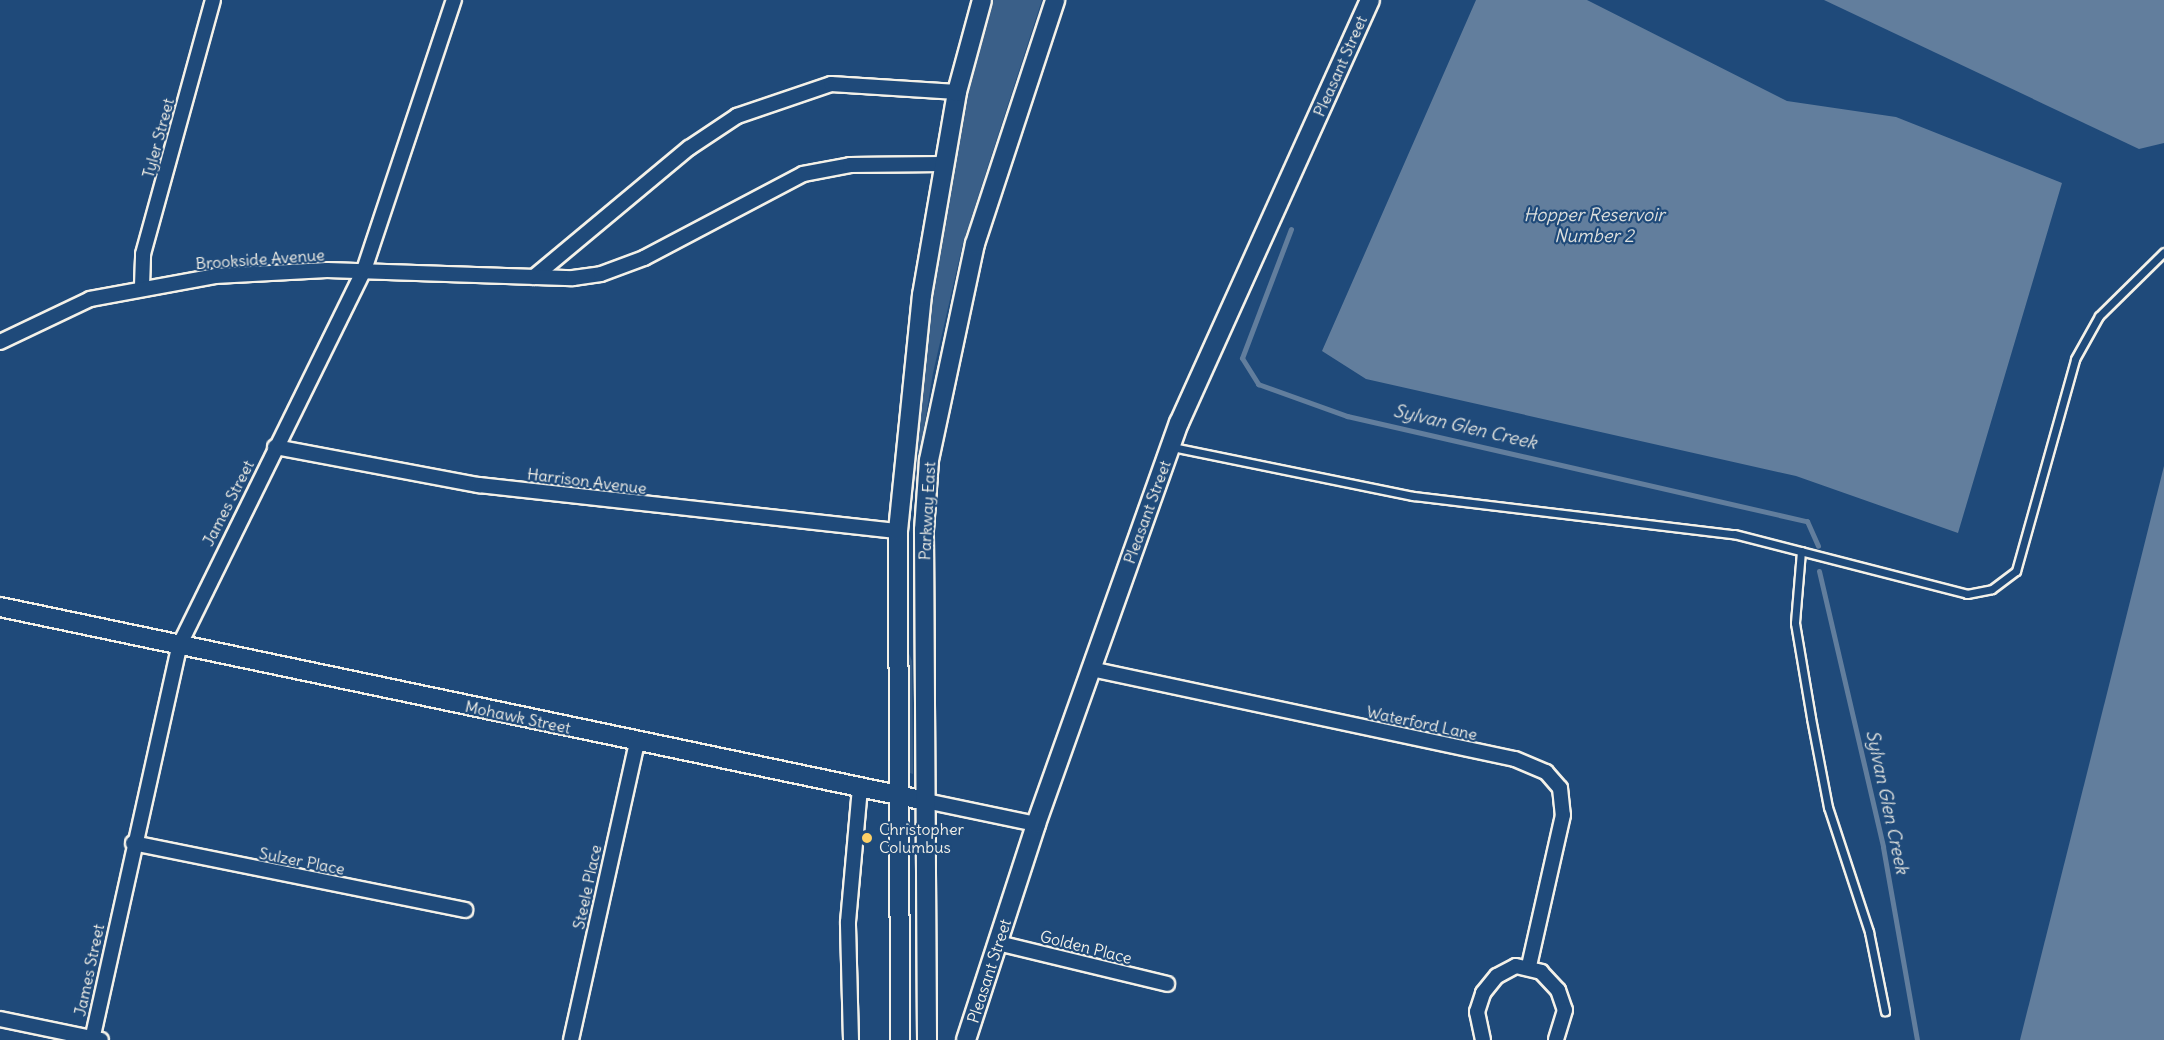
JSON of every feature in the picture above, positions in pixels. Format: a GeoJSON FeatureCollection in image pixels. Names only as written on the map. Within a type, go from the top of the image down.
{"type":"FeatureCollection","features":[{"type":"Feature","properties":{"kind":"street","name":"Tyler Street"},"geometry":{"type":"LineString","coordinates":[[142,286],[143,254],[213,0]]}},
{"type":"Feature","properties":{"kind":"street","name":"James Street"},"geometry":{"type":"LineString","coordinates":[[95,1039],[133,843],[180,644],[364,270],[454,0]]}},
{"type":"Feature","properties":{"kind":"street","name":"Parkway East"},"geometry":{"type":"LineString","coordinates":[[900,1040],[898,531],[922,295],[957,92],[982,0]]}},
{"type":"Feature","properties":{"kind":"street","name":"Parkway East"},"geometry":{"type":"LineString","coordinates":[[927,1040],[924,530],[929,460],[975,244],[1055,0]]}},
{"type":"Feature","properties":{"kind":"street","name":"Pleasant Street"},"geometry":{"type":"LineString","coordinates":[[966,1040],[1036,824],[1170,447],[1370,0]]}},
{"type":"Feature","properties":{"kind":"street"},"geometry":{"type":"LineString","coordinates":[[534,277],[690,148],[737,116],[831,84],[957,92]]}},
{"type":"Feature","properties":{"kind":"street","name":"Brookside Avenue"},"geometry":{"type":"LineString","coordinates":[[0,342],[63,309],[142,286],[215,276],[364,270],[534,277],[592,275],[644,258],[803,174],[850,165],[943,164]]}},
{"type":"Feature","properties":{"kind":"street","name":"Harrison Avenue"},"geometry":{"type":"LineString","coordinates":[[275,447],[479,485],[898,531]]}},
{"type":"Feature","properties":{"kind":"street","name":"Mohawk Street"},"geometry":{"type":"LineString","coordinates":[[0,607],[1036,824]]}},
{"type":"Feature","properties":{"kind":"street","name":"Waterford Lane"},"geometry":{"type":"LineString","coordinates":[[1091,669],[1515,759],[1546,772],[1560,788],[1563,814],[1529,966]]}},
{"type":"Feature","properties":{"kind":"street","name":"Steele Place"},"geometry":{"type":"LineString","coordinates":[[572,1040],[637,742]]}},
{"type":"Feature","properties":{"kind":"street"},"geometry":{"type":"LineString","coordinates":[[851,1040],[848,922],[860,788]]}},
{"type":"Feature","properties":{"kind":"street","name":"Sulzer Place"},"geometry":{"type":"LineString","coordinates":[[133,843],[465,910]]}},
{"type":"Feature","properties":{"kind":"street","name":"Golden Place"},"geometry":{"type":"LineString","coordinates":[[998,943],[1167,984]]}},
{"type":"Feature","properties":{"kind":"street"},"geometry":{"type":"LineString","coordinates":[[1483,1040],[1477,1012],[1484,993],[1497,976],[1529,966],[1558,990],[1565,1010],[1556,1040]]}},
{"type":"Feature","properties":{"kind":"street"},"geometry":{"type":"LineString","coordinates":[[0,1019],[95,1039]]}},
{"type":"Feature","properties":{"kind":"lane"},"geometry":{"type":"LineString","coordinates":[[1170,447],[1413,496],[1734,534],[1967,594],[1992,589],[2016,571],[2074,359],[2099,316],[2164,252]]}},
{"type":"Feature","properties":{"kind":"lane"},"geometry":{"type":"LineString","coordinates":[[1801,551],[1796,623],[1811,718],[1828,807],[1869,932],[1885,1011]]}},
{"type":"Feature","properties":{"kind":"shaded area"},"geometry":{"type":"Polygon","coordinates":[[[990,0],[1042,0],[963,243],[933,373],[910,514],[928,310],[955,134],[990,0]]]}},
{"type":"Feature","properties":{"kind":"shaded area"},"geometry":{"type":"Polygon","coordinates":[[[906,646],[912,661],[913,774],[910,773],[906,646]]]}},
{"type":"Feature","properties":{"kind":"water","name":"Hopper Reservoir Number 2"},"geometry":{"type":"Polygon","coordinates":[[[1476,0],[1587,0],[1787,101],[1896,117],[2062,183],[1958,533],[1796,476],[1366,379],[1322,351],[1476,0]]]}},
{"type":"Feature","properties":{"kind":"water"},"geometry":{"type":"Polygon","coordinates":[[[1824,0],[2164,0],[2164,143],[2139,149],[1824,0]]]}},
{"type":"Feature","properties":{"kind":"water"},"geometry":{"type":"Polygon","coordinates":[[[2164,466],[2164,1040],[2020,1040],[2164,466]]]}},
{"type":"Feature","properties":{"kind":"waterway","name":"Sylvan Glen Creek"},"geometry":{"type":"LineString","coordinates":[[1291,229],[1242,358],[1258,384],[1347,416],[1807,521],[1818,546]]}},
{"type":"Feature","properties":{"kind":"waterway","name":"Sylvan Glen Creek"},"geometry":{"type":"LineString","coordinates":[[1819,571],[1883,847],[1917,1040]]}},
{"type":"Feature","properties":{"kind":"place","name":"Christopher Columbus"},"geometry":{"type":"Point","coordinates":[867,838]}}]}
